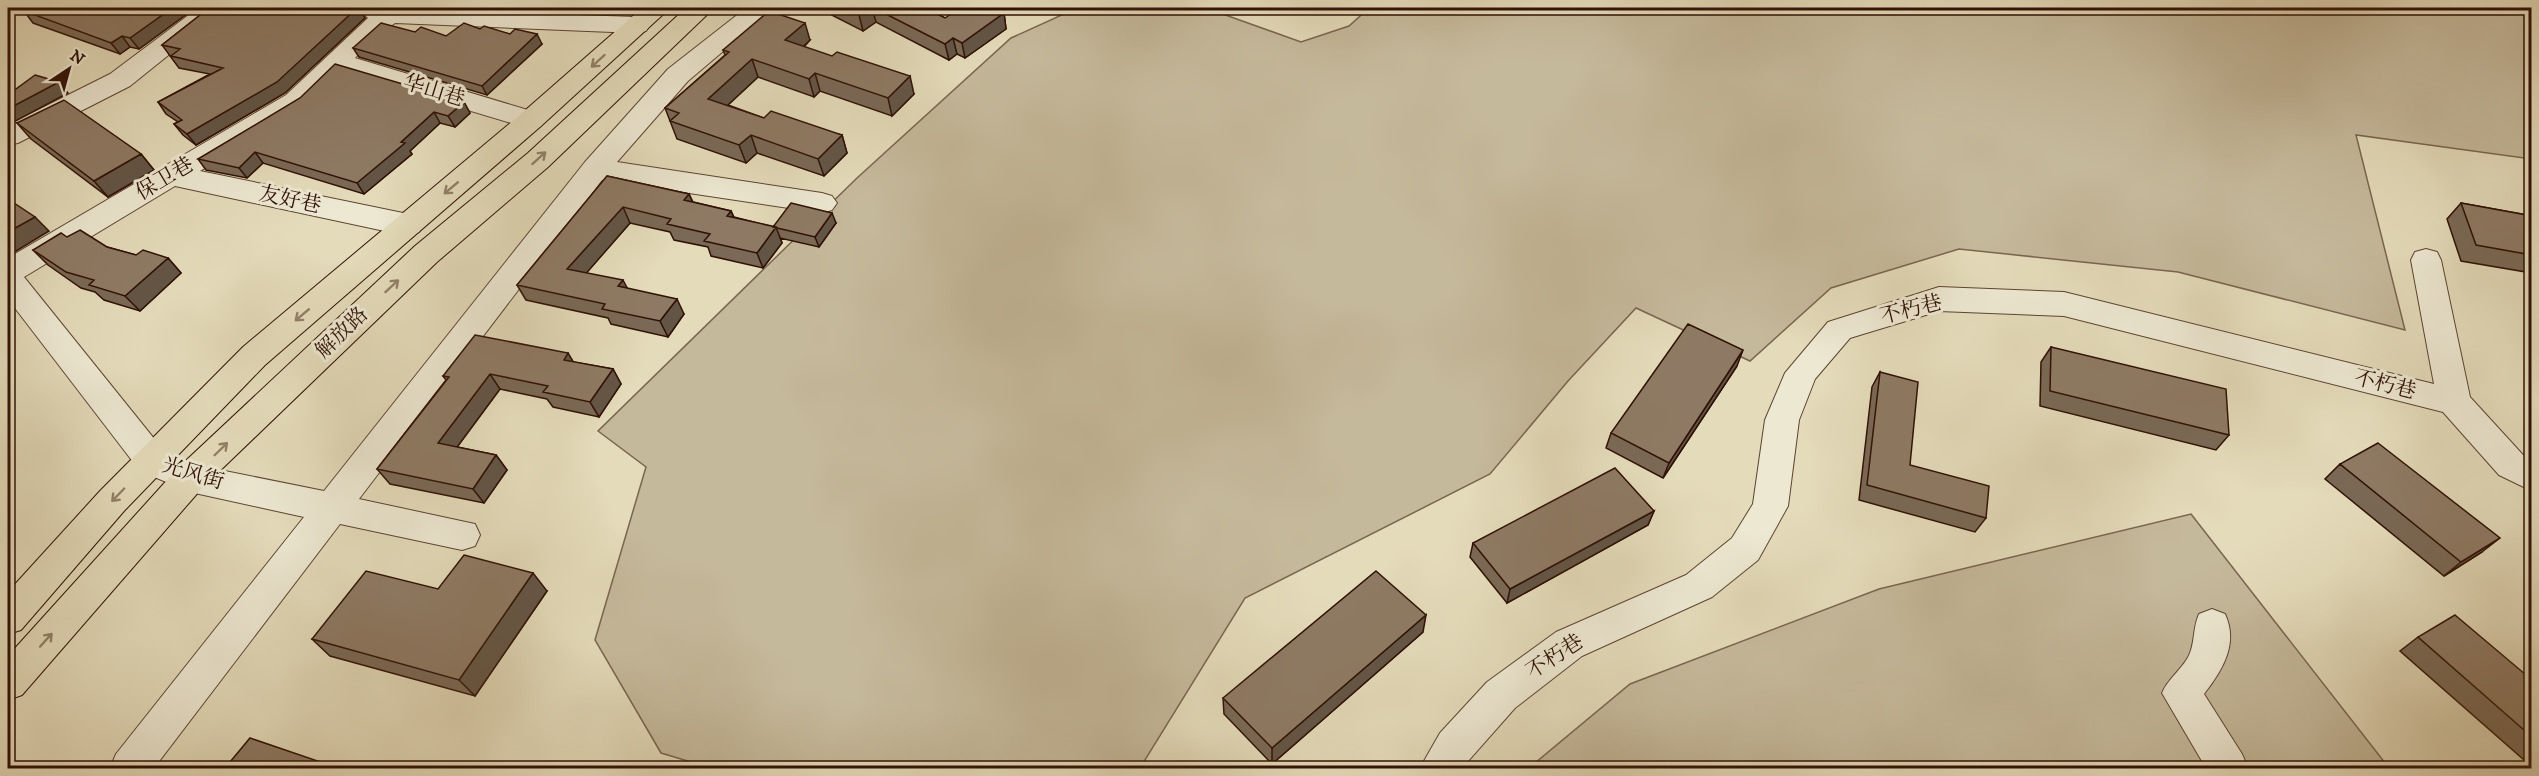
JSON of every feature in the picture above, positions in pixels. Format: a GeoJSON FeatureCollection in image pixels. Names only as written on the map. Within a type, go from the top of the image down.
{"type":"FeatureCollection","features":[{"type":"Feature","properties":{"kind":"main road","name":"解放路"},"geometry":{"type":"LineString","coordinates":[[8,683],[190,478],[426,254],[538,160],[701,8]]}},
{"type":"Feature","properties":{"kind":"main road","name":"解放路"},"geometry":{"type":"LineString","coordinates":[[8,618],[152,461],[254,356],[531,120],[647,16]]}},
{"type":"Feature","properties":{"kind":"street"},"geometry":{"type":"LineString","coordinates":[[8,136],[120,80],[214,8]]}},
{"type":"Feature","properties":{"kind":"street"},"geometry":{"type":"LineString","coordinates":[[360,8],[394,11],[647,16]]}},
{"type":"Feature","properties":{"kind":"street"},"geometry":{"type":"LineString","coordinates":[[130,768],[595,169],[678,75],[761,8]]}},
{"type":"Feature","properties":{"kind":"street","name":"保卫巷"},"geometry":{"type":"LineString","coordinates":[[8,272],[296,101],[369,29],[394,11]]}},
{"type":"Feature","properties":{"kind":"street","name":"华山巷"},"geometry":{"type":"LineString","coordinates":[[336,61],[531,120]]}},
{"type":"Feature","properties":{"kind":"street"},"geometry":{"type":"LineString","coordinates":[[595,169],[822,203]]}},
{"type":"Feature","properties":{"kind":"street","name":"友好巷"},"geometry":{"type":"LineString","coordinates":[[171,175],[408,225]]}},
{"type":"Feature","properties":{"kind":"street","name":"不朽巷"},"geometry":{"type":"LineString","coordinates":[[1440,768],[1454,746],[1501,694],[1569,644],[1699,586],[1745,549],[1770,506],[1782,420],[1801,373],[1839,330],[1939,299],[2064,304],[2454,402],[2426,260]]}},
{"type":"Feature","properties":{"kind":"street","name":"光风街"},"geometry":{"type":"LineString","coordinates":[[8,279],[152,461],[190,478],[462,535]]}},
{"type":"Feature","properties":{"kind":"street"},"geometry":{"type":"LineString","coordinates":[[2454,402],[2511,465],[2532,477]]}},
{"type":"Feature","properties":{"kind":"street"},"geometry":{"type":"LineString","coordinates":[[2212,626],[2208,660],[2181,693],[2228,768]]}},
{"type":"Feature","properties":{"kind":"shaded area"},"geometry":{"type":"Polygon","coordinates":[[[1077,8],[1206,8],[1301,42],[1349,26],[1369,8],[2531,8],[2531,159],[2356,135],[2405,330],[2178,272],[1959,249],[1831,288],[1750,361],[1636,308],[1568,381],[1490,474],[1245,598],[1140,768],[711,768],[661,753],[595,640],[646,467],[598,431],[857,178],[1011,38],[1077,8]]]}},
{"type":"Feature","properties":{"kind":"shaded area"},"geometry":{"type":"Polygon","coordinates":[[[2191,514],[2389,768],[1529,768],[1630,684],[1879,589],[2191,514]]]}},
{"type":"Feature","properties":{"kind":"building"},"geometry":{"type":"Polygon","coordinates":[[[30,8],[172,8],[130,38],[122,36],[111,43],[24,11],[30,8]]]}},
{"type":"Feature","properties":{"kind":"building"},"geometry":{"type":"Polygon","coordinates":[[[209,8],[357,8],[277,82],[187,134],[174,124],[182,120],[158,102],[223,68],[171,56],[180,49],[162,45],[209,8]]]}},
{"type":"Feature","properties":{"kind":"building"},"geometry":{"type":"Polygon","coordinates":[[[844,8],[871,8],[859,15],[844,8]]]}},
{"type":"Feature","properties":{"kind":"building"},"geometry":{"type":"Polygon","coordinates":[[[874,8],[925,8],[945,18],[960,8],[993,8],[1004,13],[962,43],[953,38],[945,44],[874,8]]]}},
{"type":"Feature","properties":{"kind":"building"},"geometry":{"type":"Polygon","coordinates":[[[769,11],[805,23],[785,40],[832,56],[837,52],[910,76],[888,98],[815,73],[809,79],[752,59],[708,99],[764,118],[771,111],[842,135],[818,159],[751,135],[739,145],[670,121],[679,113],[665,108],[729,52],[723,50],[769,11]]]}},
{"type":"Feature","properties":{"kind":"building"},"geometry":{"type":"Polygon","coordinates":[[[381,23],[415,32],[421,27],[446,36],[464,23],[480,29],[484,26],[510,34],[515,29],[537,34],[482,86],[353,48],[381,23]]]}},
{"type":"Feature","properties":{"kind":"building"},"geometry":{"type":"Polygon","coordinates":[[[335,64],[464,102],[448,116],[434,112],[401,142],[405,143],[357,183],[255,152],[239,168],[198,159],[300,98],[335,64]]]}},
{"type":"Feature","properties":{"kind":"building"},"geometry":{"type":"Polygon","coordinates":[[[35,75],[59,82],[8,109],[8,95],[35,75]]]}},
{"type":"Feature","properties":{"kind":"building"},"geometry":{"type":"Polygon","coordinates":[[[64,100],[141,154],[94,181],[17,123],[64,100]]]}},
{"type":"Feature","properties":{"kind":"building"},"geometry":{"type":"Polygon","coordinates":[[[607,176],[689,194],[684,200],[731,211],[727,216],[776,227],[757,253],[704,241],[710,234],[667,224],[671,219],[623,207],[567,269],[623,280],[618,286],[677,299],[660,321],[602,309],[605,304],[517,285],[607,176]]]}},
{"type":"Feature","properties":{"kind":"building"},"geometry":{"type":"Polygon","coordinates":[[[8,199],[35,217],[8,232],[8,199]]]}},
{"type":"Feature","properties":{"kind":"building"},"geometry":{"type":"Polygon","coordinates":[[[791,203],[832,213],[815,237],[773,227],[791,203]]]}},
{"type":"Feature","properties":{"kind":"building"},"geometry":{"type":"Polygon","coordinates":[[[2461,203],[2532,216],[2532,255],[2476,245],[2461,203]]]}},
{"type":"Feature","properties":{"kind":"building"},"geometry":{"type":"Polygon","coordinates":[[[80,230],[107,247],[136,255],[143,250],[168,258],[125,296],[89,285],[94,280],[66,272],[33,250],[61,233],[67,237],[80,230]]]}},
{"type":"Feature","properties":{"kind":"building"},"geometry":{"type":"Polygon","coordinates":[[[1688,324],[1743,350],[1669,463],[1611,433],[1688,324]]]}},
{"type":"Feature","properties":{"kind":"building"},"geometry":{"type":"Polygon","coordinates":[[[475,335],[568,353],[564,360],[613,369],[590,402],[543,392],[548,386],[490,374],[438,443],[496,455],[473,489],[377,469],[449,377],[443,376],[475,335]]]}},
{"type":"Feature","properties":{"kind":"building"},"geometry":{"type":"Polygon","coordinates":[[[2051,347],[2226,389],[2229,435],[2050,391],[2051,347]]]}},
{"type":"Feature","properties":{"kind":"building"},"geometry":{"type":"Polygon","coordinates":[[[1880,372],[1918,382],[1910,465],[1989,486],[1986,518],[1867,485],[1880,372]]]}},
{"type":"Feature","properties":{"kind":"building"},"geometry":{"type":"Polygon","coordinates":[[[2378,443],[2500,538],[2461,562],[2340,464],[2378,443]]]}},
{"type":"Feature","properties":{"kind":"building"},"geometry":{"type":"Polygon","coordinates":[[[1615,468],[1654,511],[1510,589],[1473,543],[1615,468]]]}},
{"type":"Feature","properties":{"kind":"building"},"geometry":{"type":"Polygon","coordinates":[[[464,555],[533,573],[459,680],[312,639],[366,571],[438,589],[464,555]]]}},
{"type":"Feature","properties":{"kind":"building"},"geometry":{"type":"Polygon","coordinates":[[[1376,571],[1426,615],[1272,748],[1223,698],[1376,571]]]}},
{"type":"Feature","properties":{"kind":"building"},"geometry":{"type":"Polygon","coordinates":[[[2455,615],[2532,680],[2532,737],[2418,637],[2455,615]]]}},
{"type":"Feature","properties":{"kind":"building"},"geometry":{"type":"Polygon","coordinates":[[[250,738],[338,768],[225,768],[250,738]]]}}]}
